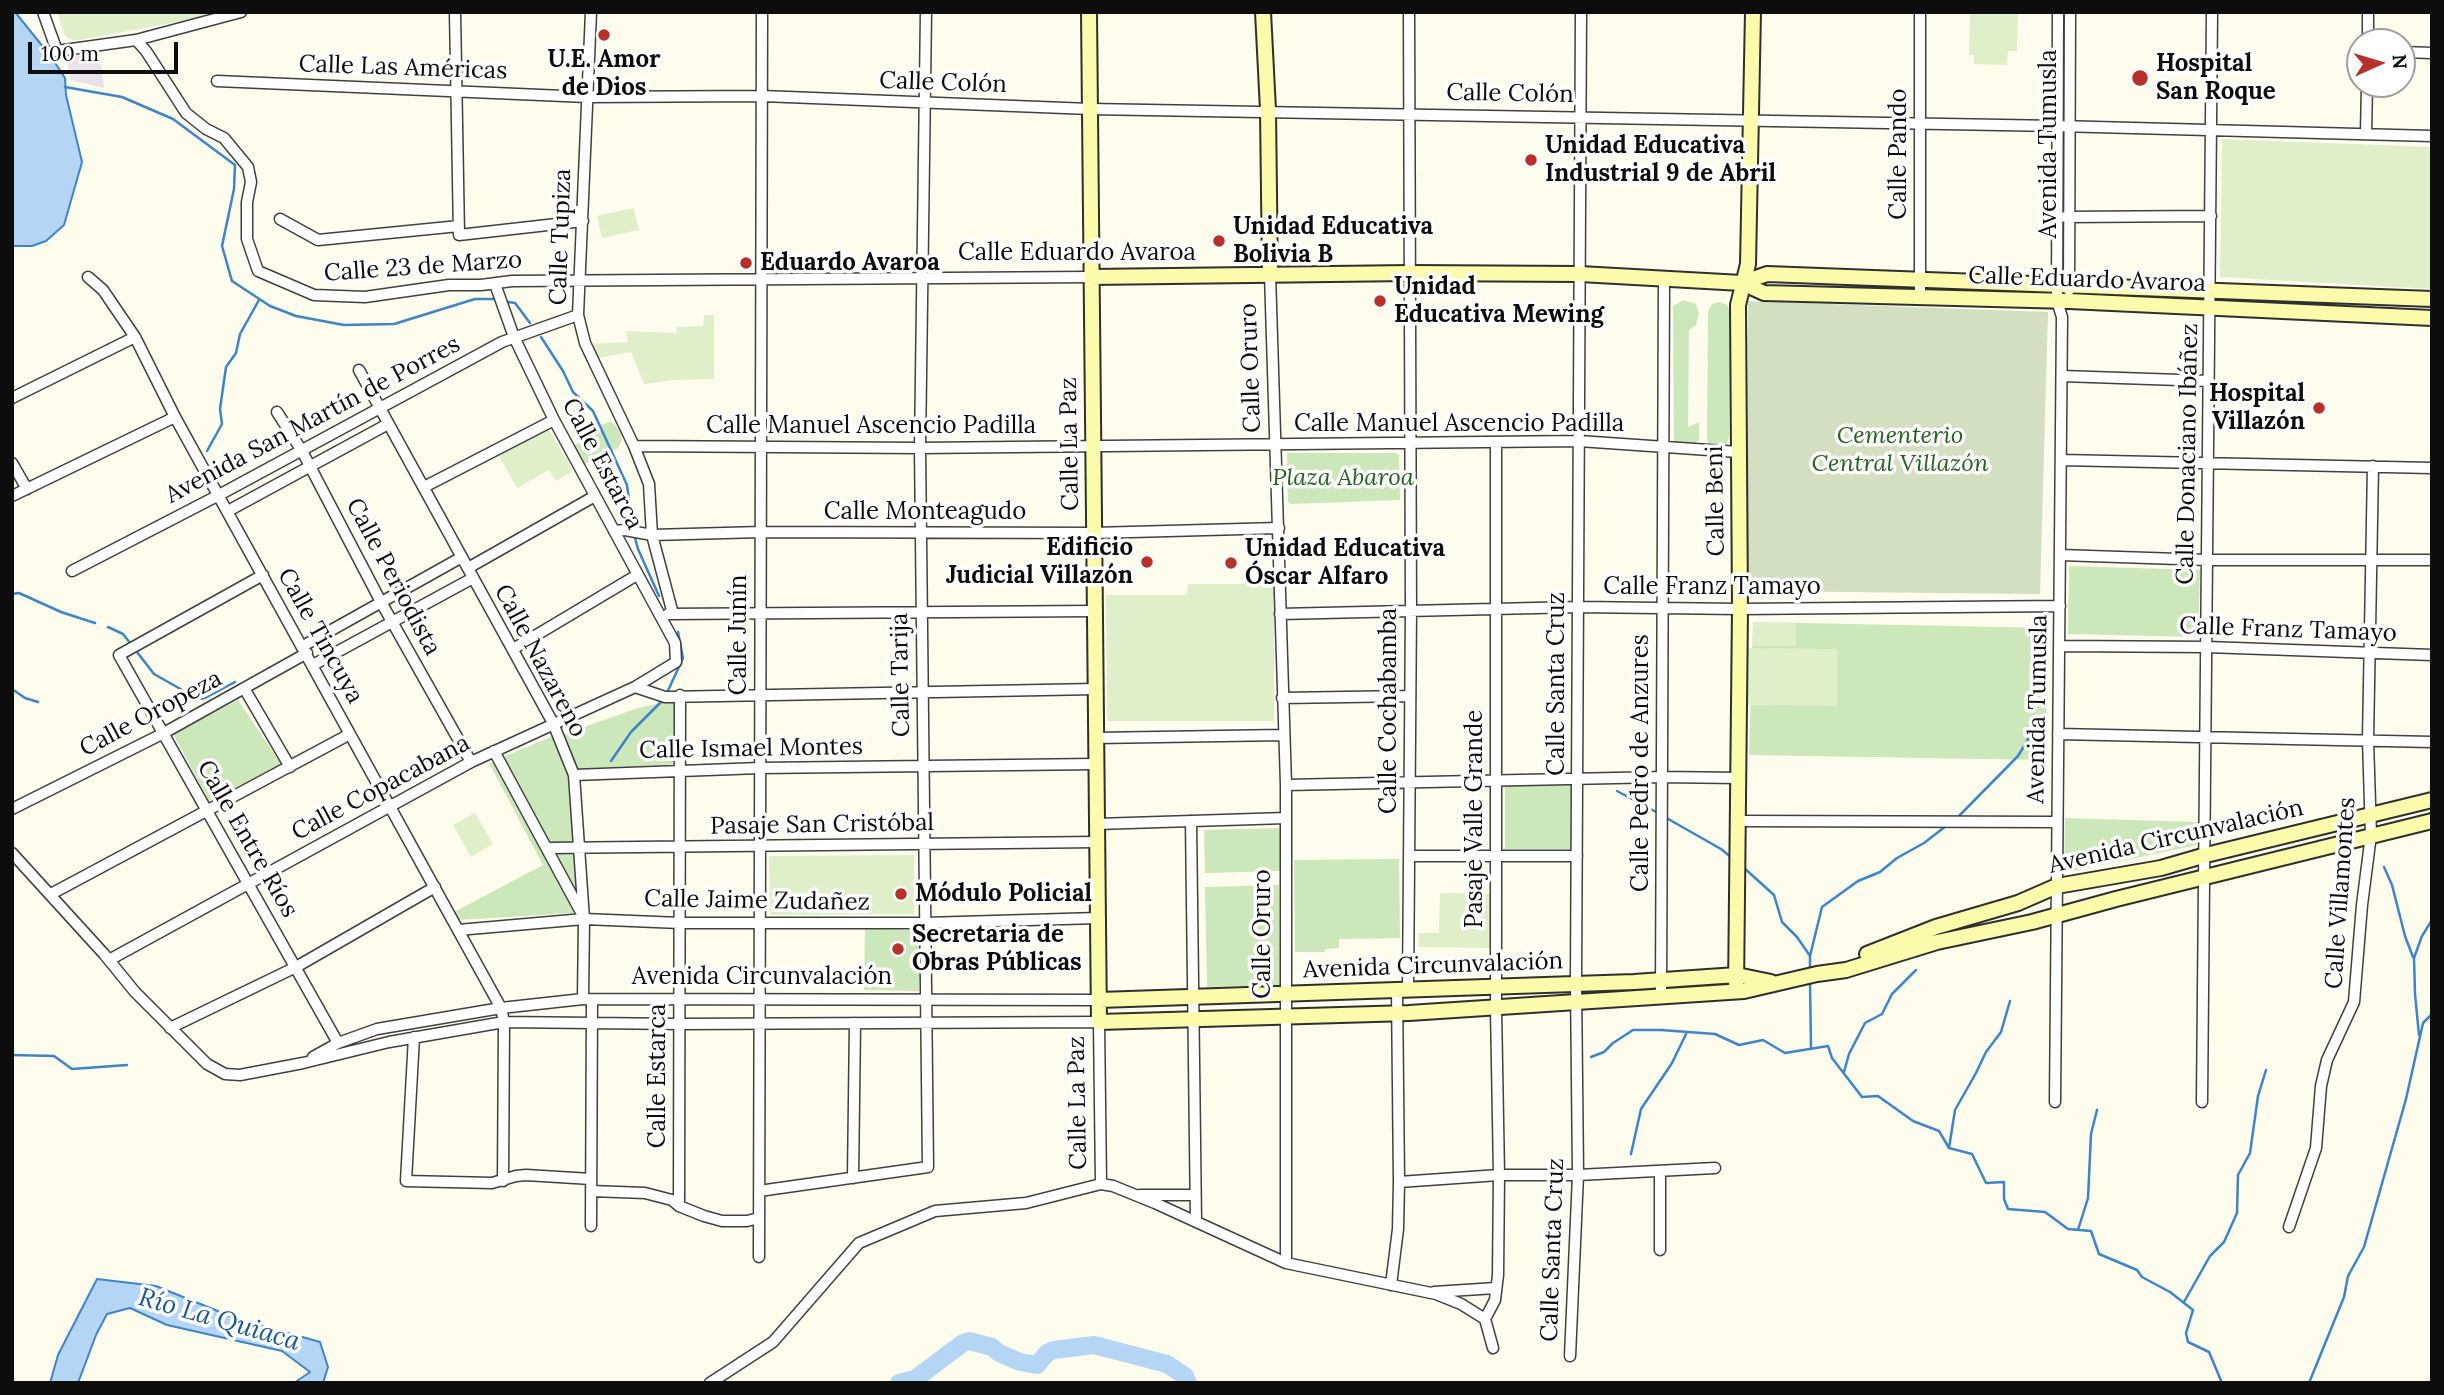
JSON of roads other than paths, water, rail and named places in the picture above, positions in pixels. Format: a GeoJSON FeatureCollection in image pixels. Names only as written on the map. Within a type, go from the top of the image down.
{"type":"FeatureCollection","features":[{"type":"Feature","properties":{"kind":"street"},"geometry":{"type":"LineString","coordinates":[[43,12],[57,51],[136,40],[242,12]]}},
{"type":"Feature","properties":{"kind":"street"},"geometry":{"type":"LineString","coordinates":[[455,12],[459,231]]}},
{"type":"Feature","properties":{"kind":"street","name":"Calle Tupiza"},"geometry":{"type":"LineString","coordinates":[[591,12],[578,315],[584,343],[634,446],[649,484],[652,535],[673,614]]}},
{"type":"Feature","properties":{"kind":"street","name":"Calle Junín"},"geometry":{"type":"LineString","coordinates":[[759,1257],[762,12]]}},
{"type":"Feature","properties":{"kind":"street","name":"Calle Tarija"},"geometry":{"type":"LineString","coordinates":[[759,1192],[928,1167],[920,448],[926,12]]}},
{"type":"Feature","properties":{"kind":"street","name":"Calle La Paz"},"geometry":{"type":"LineString","coordinates":[[1089,12],[1101,1184]]}},
{"type":"Feature","properties":{"kind":"street","name":"Calle Oruro"},"geometry":{"type":"LineString","coordinates":[[1263,12],[1286,785],[1286,1263]]}},
{"type":"Feature","properties":{"kind":"street","name":"Calle Cochabamba"},"geometry":{"type":"LineString","coordinates":[[1391,1284],[1398,1228],[1398,1013],[1403,991],[1409,856],[1409,12]]}},
{"type":"Feature","properties":{"kind":"street","name":"Calle Santa Cruz"},"geometry":{"type":"LineString","coordinates":[[1570,1356],[1578,1175],[1576,984],[1581,12]]}},
{"type":"Feature","properties":{"kind":"street","name":"Calle Beni"},"geometry":{"type":"LineString","coordinates":[[1736,991],[1740,609],[1738,305],[1748,264],[1753,12]]}},
{"type":"Feature","properties":{"kind":"street","name":"Calle Pando"},"geometry":{"type":"LineString","coordinates":[[1920,12],[1920,296]]}},
{"type":"Feature","properties":{"kind":"street","name":"Avenida Tumusla"},"geometry":{"type":"LineString","coordinates":[[2055,1102],[2063,301],[2058,217],[2057,12]]}},
{"type":"Feature","properties":{"kind":"street","name":"Avenida Tumusla"},"geometry":{"type":"LineString","coordinates":[[2063,284],[2069,217],[2070,12]]}},
{"type":"Feature","properties":{"kind":"street","name":"Calle Donaciano Ibáñez"},"geometry":{"type":"LineString","coordinates":[[2202,1102],[2212,12]]}},
{"type":"Feature","properties":{"kind":"street","name":"Calle 23 de Marzo"},"geometry":{"type":"LineString","coordinates":[[136,40],[186,113],[223,138],[248,167],[251,181],[247,202],[247,239],[258,271],[314,295],[365,297],[449,285],[581,281]]}},
{"type":"Feature","properties":{"kind":"street"},"geometry":{"type":"LineString","coordinates":[[2058,40],[2070,40]]}},
{"type":"Feature","properties":{"kind":"street","name":"Calle Las Américas"},"geometry":{"type":"LineString","coordinates":[[217,81],[587,97]]}},
{"type":"Feature","properties":{"kind":"street","name":"Calle Colón"},"geometry":{"type":"LineString","coordinates":[[587,97],[762,96],[1090,109],[1581,116],[2432,136]]}},
{"type":"Feature","properties":{"kind":"street"},"geometry":{"type":"LineString","coordinates":[[2366,134],[2367,98]]}},
{"type":"Feature","properties":{"kind":"street"},"geometry":{"type":"LineString","coordinates":[[2058,217],[2211,216]]}},
{"type":"Feature","properties":{"kind":"street"},"geometry":{"type":"LineString","coordinates":[[280,219],[318,240],[583,221]]}},
{"type":"Feature","properties":{"kind":"street","name":"Calle Eduardo Avaroa"},"geometry":{"type":"LineString","coordinates":[[581,281],[1410,273],[1580,274],[1742,283],[1764,293],[2063,301],[2432,318]]}},
{"type":"Feature","properties":{"kind":"street","name":"Calle Eduardo Avaroa"},"geometry":{"type":"LineString","coordinates":[[1742,283],[1767,274],[2432,299]]}},
{"type":"Feature","properties":{"kind":"street","name":"Calle Tincuya"},"geometry":{"type":"LineString","coordinates":[[88,277],[103,290],[135,337],[175,416],[501,1008],[504,1022],[503,1181]]}},
{"type":"Feature","properties":{"kind":"street","name":"Calle Pedro de Anzures"},"geometry":{"type":"LineString","coordinates":[[1661,996],[1664,279]]}},
{"type":"Feature","properties":{"kind":"street","name":"Calle Estarca"},"geometry":{"type":"LineString","coordinates":[[495,284],[514,337],[554,420],[675,643],[676,662]]}},
{"type":"Feature","properties":{"kind":"street","name":"Avenida San Martín de Porres"},"geometry":{"type":"LineString","coordinates":[[72,572],[514,337],[578,315]]}},
{"type":"Feature","properties":{"kind":"street"},"geometry":{"type":"LineString","coordinates":[[12,398],[135,337]]}},
{"type":"Feature","properties":{"kind":"street","name":"Calle Nazareno"},"geometry":{"type":"LineString","coordinates":[[359,370],[553,723],[574,775],[588,1000],[592,1023],[591,1226]]}},
{"type":"Feature","properties":{"kind":"street"},"geometry":{"type":"LineString","coordinates":[[2062,376],[2209,381]]}},
{"type":"Feature","properties":{"kind":"street","name":"Calle Periodista"},"geometry":{"type":"LineString","coordinates":[[277,412],[302,451],[381,602],[471,762]]}},
{"type":"Feature","properties":{"kind":"street"},"geometry":{"type":"LineString","coordinates":[[12,496],[175,416]]}},
{"type":"Feature","properties":{"kind":"street"},"geometry":{"type":"LineString","coordinates":[[424,487],[554,420]]}},
{"type":"Feature","properties":{"kind":"street","name":"Avenida San Martín de Porres"},"geometry":{"type":"LineString","coordinates":[[228,512],[309,465],[388,424]]}},
{"type":"Feature","properties":{"kind":"street","name":"Calle Manuel Ascencio Padilla"},"geometry":{"type":"LineString","coordinates":[[634,446],[761,449],[1579,441],[1738,452]]}},
{"type":"Feature","properties":{"kind":"street","name":"Pasaje Valle Grande"},"geometry":{"type":"LineString","coordinates":[[1485,1319],[1491,1310],[1496,1288],[1499,1175],[1496,1009],[1496,442]]}},
{"type":"Feature","properties":{"kind":"street"},"geometry":{"type":"LineString","coordinates":[[2061,460],[2432,468]]}},
{"type":"Feature","properties":{"kind":"street"},"geometry":{"type":"LineString","coordinates":[[12,463],[27,489]]}},
{"type":"Feature","properties":{"kind":"street","name":"Calle Villamontes"},"geometry":{"type":"LineString","coordinates":[[2290,1227],[2316,1148],[2321,1086],[2327,1060],[2354,1002],[2371,835],[2368,740],[2373,466]]}},
{"type":"Feature","properties":{"kind":"street"},"geometry":{"type":"LineString","coordinates":[[468,568],[596,496]]}},
{"type":"Feature","properties":{"kind":"street","name":"Calle Monteagudo"},"geometry":{"type":"LineString","coordinates":[[614,531],[652,535],[761,532],[1094,534],[1279,527]]}},
{"type":"Feature","properties":{"kind":"street"},"geometry":{"type":"LineString","coordinates":[[2060,555],[2208,560],[2432,560]]}},
{"type":"Feature","properties":{"kind":"street","name":"Calle Oropeza"},"geometry":{"type":"LineString","coordinates":[[12,809],[162,734],[244,688],[381,602],[461,557]]}},
{"type":"Feature","properties":{"kind":"street","name":"Calle Entre Ríos"},"geometry":{"type":"LineString","coordinates":[[263,575],[119,655],[338,1043]]}},
{"type":"Feature","properties":{"kind":"street"},"geometry":{"type":"LineString","coordinates":[[513,649],[637,575]]}},
{"type":"Feature","properties":{"kind":"street"},"geometry":{"type":"LineString","coordinates":[[313,666],[473,579]]}},
{"type":"Feature","properties":{"kind":"street","name":"Calle Franz Tamayo"},"geometry":{"type":"LineString","coordinates":[[1280,614],[1578,607],[1740,609],[2060,606]]}},
{"type":"Feature","properties":{"kind":"street"},"geometry":{"type":"LineString","coordinates":[[659,614],[1095,611]]}},
{"type":"Feature","properties":{"kind":"street","name":"Calle Franz Tamayo"},"geometry":{"type":"LineString","coordinates":[[2059,646],[2207,647],[2432,655]]}},
{"type":"Feature","properties":{"kind":"street","name":"Calle Copacabana"},"geometry":{"type":"LineString","coordinates":[[109,960],[471,762],[635,687],[676,662]]}},
{"type":"Feature","properties":{"kind":"street"},"geometry":{"type":"LineString","coordinates":[[635,687],[665,697],[1096,689]]}},
{"type":"Feature","properties":{"kind":"street"},"geometry":{"type":"LineString","coordinates":[[244,688],[290,767]]}},
{"type":"Feature","properties":{"kind":"street","name":"Calle Estarca"},"geometry":{"type":"LineString","coordinates":[[679,1206],[680,695]]}},
{"type":"Feature","properties":{"kind":"street"},"geometry":{"type":"LineString","coordinates":[[1282,698],[1410,696]]}},
{"type":"Feature","properties":{"kind":"street"},"geometry":{"type":"LineString","coordinates":[[51,894],[350,734]]}},
{"type":"Feature","properties":{"kind":"street"},"geometry":{"type":"LineString","coordinates":[[2058,734],[2432,743]]}},
{"type":"Feature","properties":{"kind":"street"},"geometry":{"type":"LineString","coordinates":[[1096,738],[1283,735]]}},
{"type":"Feature","properties":{"kind":"street"},"geometry":{"type":"LineString","coordinates":[[494,751],[584,919]]}},
{"type":"Feature","properties":{"kind":"street","name":"Calle Ismael Montes"},"geometry":{"type":"LineString","coordinates":[[574,775],[760,768],[1096,764]]}},
{"type":"Feature","properties":{"kind":"street"},"geometry":{"type":"LineString","coordinates":[[1286,785],[1662,776],[1739,778]]}},
{"type":"Feature","properties":{"kind":"street","name":"Avenida Circunvalación"},"geometry":{"type":"LineString","coordinates":[[1816,974],[1927,930],[2018,904],[2057,886],[2161,868],[2432,800]]}},
{"type":"Feature","properties":{"kind":"street"},"geometry":{"type":"LineString","coordinates":[[1097,824],[1286,817]]}},
{"type":"Feature","properties":{"kind":"street"},"geometry":{"type":"LineString","coordinates":[[1191,821],[1196,1222]]}},
{"type":"Feature","properties":{"kind":"street"},"geometry":{"type":"LineString","coordinates":[[1738,821],[2057,822]]}},
{"type":"Feature","properties":{"kind":"street","name":"Avenida Circunvalación"},"geometry":{"type":"LineString","coordinates":[[12,853],[170,1028],[207,1064],[225,1074],[240,1075],[414,1037],[504,1022],[1099,1022],[1496,1009],[1736,991],[1846,970],[1937,942],[2057,915],[2432,821]]}},
{"type":"Feature","properties":{"kind":"street","name":"Pasaje San Cristóbal"},"geometry":{"type":"LineString","coordinates":[[547,848],[1097,842]]}},
{"type":"Feature","properties":{"kind":"street"},"geometry":{"type":"LineString","coordinates":[[1409,856],[1577,856]]}},
{"type":"Feature","properties":{"kind":"street"},"geometry":{"type":"LineString","coordinates":[[170,1028],[296,967],[435,887]]}},
{"type":"Feature","properties":{"kind":"street","name":"Calle Jaime Zudañez"},"geometry":{"type":"LineString","coordinates":[[458,930],[584,919],[680,923],[925,923],[1098,918]]}},
{"type":"Feature","properties":{"kind":"street","name":"Avenida Circunvalación"},"geometry":{"type":"LineString","coordinates":[[303,1063],[338,1043],[377,1029],[501,1008],[588,1000],[1099,1000],[1403,991],[1737,975],[1776,982]]}},
{"type":"Feature","properties":{"kind":"street"},"geometry":{"type":"LineString","coordinates":[[853,1178],[855,1023]]}},
{"type":"Feature","properties":{"kind":"street"},"geometry":{"type":"LineString","coordinates":[[414,1037],[406,1181],[492,1183],[526,1175],[591,1179]]}},
{"type":"Feature","properties":{"kind":"street"},"geometry":{"type":"LineString","coordinates":[[1399,1182],[1499,1175],[1578,1175],[1715,1168]]}},
{"type":"Feature","properties":{"kind":"street"},"geometry":{"type":"LineString","coordinates":[[1660,1171],[1660,1250]]}},
{"type":"Feature","properties":{"kind":"street"},"geometry":{"type":"LineString","coordinates":[[710,1383],[773,1342],[859,1243],[935,1211],[1034,1201],[1101,1184],[1196,1222],[1286,1263],[1391,1284],[1461,1304],[1485,1319],[1493,1348]]}},
{"type":"Feature","properties":{"kind":"street"},"geometry":{"type":"LineString","coordinates":[[591,1191],[645,1193],[672,1200],[679,1206],[722,1221],[747,1221],[759,1217]]}},
{"type":"Feature","properties":{"kind":"street"},"geometry":{"type":"LineString","coordinates":[[1132,1195],[1195,1195]]}},
{"type":"Feature","properties":{"kind":"street"},"geometry":{"type":"LineString","coordinates":[[1427,1293],[1496,1288]]}},
{"type":"Feature","properties":{"kind":"water"},"geometry":{"type":"Polygon","coordinates":[[[12,12],[15,12],[52,58],[65,78],[66,95],[82,162],[64,225],[46,241],[32,246],[12,246],[12,12]]]}},
{"type":"Feature","properties":{"kind":"water","name":"Río La Quiaca"},"geometry":{"type":"Polygon","coordinates":[[[97,1279],[156,1286],[235,1318],[320,1342],[328,1367],[323,1383],[294,1383],[310,1372],[282,1351],[167,1325],[130,1308],[107,1314],[78,1383],[50,1383],[58,1355],[97,1279]]]}},
{"type":"Feature","properties":{"kind":"waterway"},"geometry":{"type":"LineString","coordinates":[[65,87],[122,97],[173,119],[235,165],[234,189],[222,246],[232,281],[270,306],[296,316],[344,325],[394,324],[475,299],[496,299]]}},
{"type":"Feature","properties":{"kind":"waterway"},"geometry":{"type":"LineString","coordinates":[[207,451],[222,424],[220,409],[226,367],[236,353],[240,334],[259,300]]}},
{"type":"Feature","properties":{"kind":"waterway"},"geometry":{"type":"LineString","coordinates":[[508,302],[515,303],[530,323]]}},
{"type":"Feature","properties":{"kind":"waterway"},"geometry":{"type":"LineString","coordinates":[[541,337],[573,392],[593,411],[627,485],[633,528]]}},
{"type":"Feature","properties":{"kind":"waterway"},"geometry":{"type":"LineString","coordinates":[[634,534],[659,596]]}},
{"type":"Feature","properties":{"kind":"waterway"},"geometry":{"type":"LineString","coordinates":[[12,594],[19,593],[61,612],[95,623]]}},
{"type":"Feature","properties":{"kind":"waterway"},"geometry":{"type":"LineString","coordinates":[[108,627],[123,634],[130,643]]}},
{"type":"Feature","properties":{"kind":"waterway"},"geometry":{"type":"LineString","coordinates":[[666,695],[683,658],[678,632]]}},
{"type":"Feature","properties":{"kind":"waterway"},"geometry":{"type":"LineString","coordinates":[[137,652],[154,674],[194,700],[205,698],[235,682]]}},
{"type":"Feature","properties":{"kind":"waterway"},"geometry":{"type":"LineString","coordinates":[[12,689],[25,698],[38,702]]}},
{"type":"Feature","properties":{"kind":"waterway"},"geometry":{"type":"LineString","coordinates":[[611,761],[631,732],[663,700]]}},
{"type":"Feature","properties":{"kind":"waterway"},"geometry":{"type":"LineString","coordinates":[[1957,818],[2018,756],[2033,731]]}},
{"type":"Feature","properties":{"kind":"waterway"},"geometry":{"type":"LineString","coordinates":[[1617,791],[1658,813]]}},
{"type":"Feature","properties":{"kind":"waterway"},"geometry":{"type":"LineString","coordinates":[[1663,816],[1732,858]]}},
{"type":"Feature","properties":{"kind":"waterway"},"geometry":{"type":"LineString","coordinates":[[1810,969],[1810,956],[1822,907],[1858,881],[1880,872],[1946,826]]}},
{"type":"Feature","properties":{"kind":"waterway"},"geometry":{"type":"LineString","coordinates":[[1743,867],[1774,895],[1782,922],[1810,956]]}},
{"type":"Feature","properties":{"kind":"waterway"},"geometry":{"type":"LineString","coordinates":[[2384,867],[2413,957]]}},
{"type":"Feature","properties":{"kind":"waterway"},"geometry":{"type":"LineString","coordinates":[[2419,1035],[2414,958],[2422,936],[2432,920]]}},
{"type":"Feature","properties":{"kind":"waterway"},"geometry":{"type":"LineString","coordinates":[[1844,1072],[1849,1054],[1865,1023],[1882,1014],[1892,994],[1916,970]]}},
{"type":"Feature","properties":{"kind":"waterway"},"geometry":{"type":"LineString","coordinates":[[1810,981],[1811,1048]]}},
{"type":"Feature","properties":{"kind":"waterway"},"geometry":{"type":"LineString","coordinates":[[1949,1148],[1955,1110],[1986,1052],[2001,1032],[2010,1001]]}},
{"type":"Feature","properties":{"kind":"waterway"},"geometry":{"type":"LineString","coordinates":[[2309,1383],[2344,1297],[2348,1276],[2364,1247],[2406,1099],[2423,1023],[2432,1014]]}},
{"type":"Feature","properties":{"kind":"waterway"},"geometry":{"type":"LineString","coordinates":[[1591,1057],[1604,1052],[1633,1030],[1715,1034],[1739,1045],[1763,1040],[1785,1053],[1828,1046],[1832,1058],[1862,1097],[1878,1096],[1913,1121],[1939,1131],[1949,1148],[1972,1154],[1986,1183],[2004,1182],[2004,1199],[2008,1209],[2045,1212],[2068,1229],[2091,1231],[2099,1254],[2137,1270],[2142,1277],[2170,1292],[2193,1310],[2186,1333],[2188,1342],[2209,1352],[2222,1383]]}},
{"type":"Feature","properties":{"kind":"waterway"},"geometry":{"type":"LineString","coordinates":[[1631,1154],[1641,1109],[1672,1063],[1687,1032]]}},
{"type":"Feature","properties":{"kind":"waterway"},"geometry":{"type":"LineString","coordinates":[[12,1055],[54,1056],[72,1069],[127,1065]]}},
{"type":"Feature","properties":{"kind":"waterway"},"geometry":{"type":"LineString","coordinates":[[2184,1302],[2210,1256],[2224,1242],[2237,1213],[2238,1175],[2250,1153],[2258,1096],[2266,1070]]}},
{"type":"Feature","properties":{"kind":"waterway"},"geometry":{"type":"LineString","coordinates":[[2078,1230],[2088,1198],[2091,1134],[2097,1110]]}},
{"type":"Feature","properties":{"kind":"waterway","name":"Río La Quiaca"},"geometry":{"type":"LineString","coordinates":[[899,1383],[915,1379],[969,1341],[992,1347],[1020,1362],[1037,1365],[1047,1353],[1054,1350],[1094,1345],[1167,1364],[1185,1376],[1188,1383]]}},
{"type":"Feature","properties":{"kind":"place","name":"U.E. Amor de Dios"},"geometry":{"type":"Point","coordinates":[604,35]}},
{"type":"Feature","properties":{"kind":"place","name":"Hospital San Roque"},"geometry":{"type":"Point","coordinates":[2140,78]}},
{"type":"Feature","properties":{"kind":"place","name":"Unidad Educativa Industrial 9 de Abril"},"geometry":{"type":"Point","coordinates":[1531,160]}},
{"type":"Feature","properties":{"kind":"place","name":"Unidad Educativa Bolivia B"},"geometry":{"type":"Point","coordinates":[1219,241]}},
{"type":"Feature","properties":{"kind":"place","name":"Eduardo Avaroa"},"geometry":{"type":"Point","coordinates":[746,263]}},
{"type":"Feature","properties":{"kind":"place","name":"Unidad Educativa Mewing"},"geometry":{"type":"Point","coordinates":[1380,301]}},
{"type":"Feature","properties":{"kind":"place","name":"Hospital Villazón"},"geometry":{"type":"Point","coordinates":[2319,408]}},
{"type":"Feature","properties":{"kind":"place","name":"Edificio Judicial Villazón"},"geometry":{"type":"Point","coordinates":[1147,562]}},
{"type":"Feature","properties":{"kind":"place","name":"Unidad Educativa Óscar Alfaro"},"geometry":{"type":"Point","coordinates":[1231,563]}},
{"type":"Feature","properties":{"kind":"place","name":"Módulo Policial"},"geometry":{"type":"Point","coordinates":[901,894]}},
{"type":"Feature","properties":{"kind":"place","name":"Secretaria de Obras Públicas"},"geometry":{"type":"Point","coordinates":[898,949]}},
{"type":"Feature","properties":{"kind":"park label","name":"Cementerio Central Villazón"},"geometry":{"type":"Point","coordinates":[1900,450]}},
{"type":"Feature","properties":{"kind":"park label","name":"Plaza Abaroa"},"geometry":{"type":"Point","coordinates":[1343,478]}}]}
